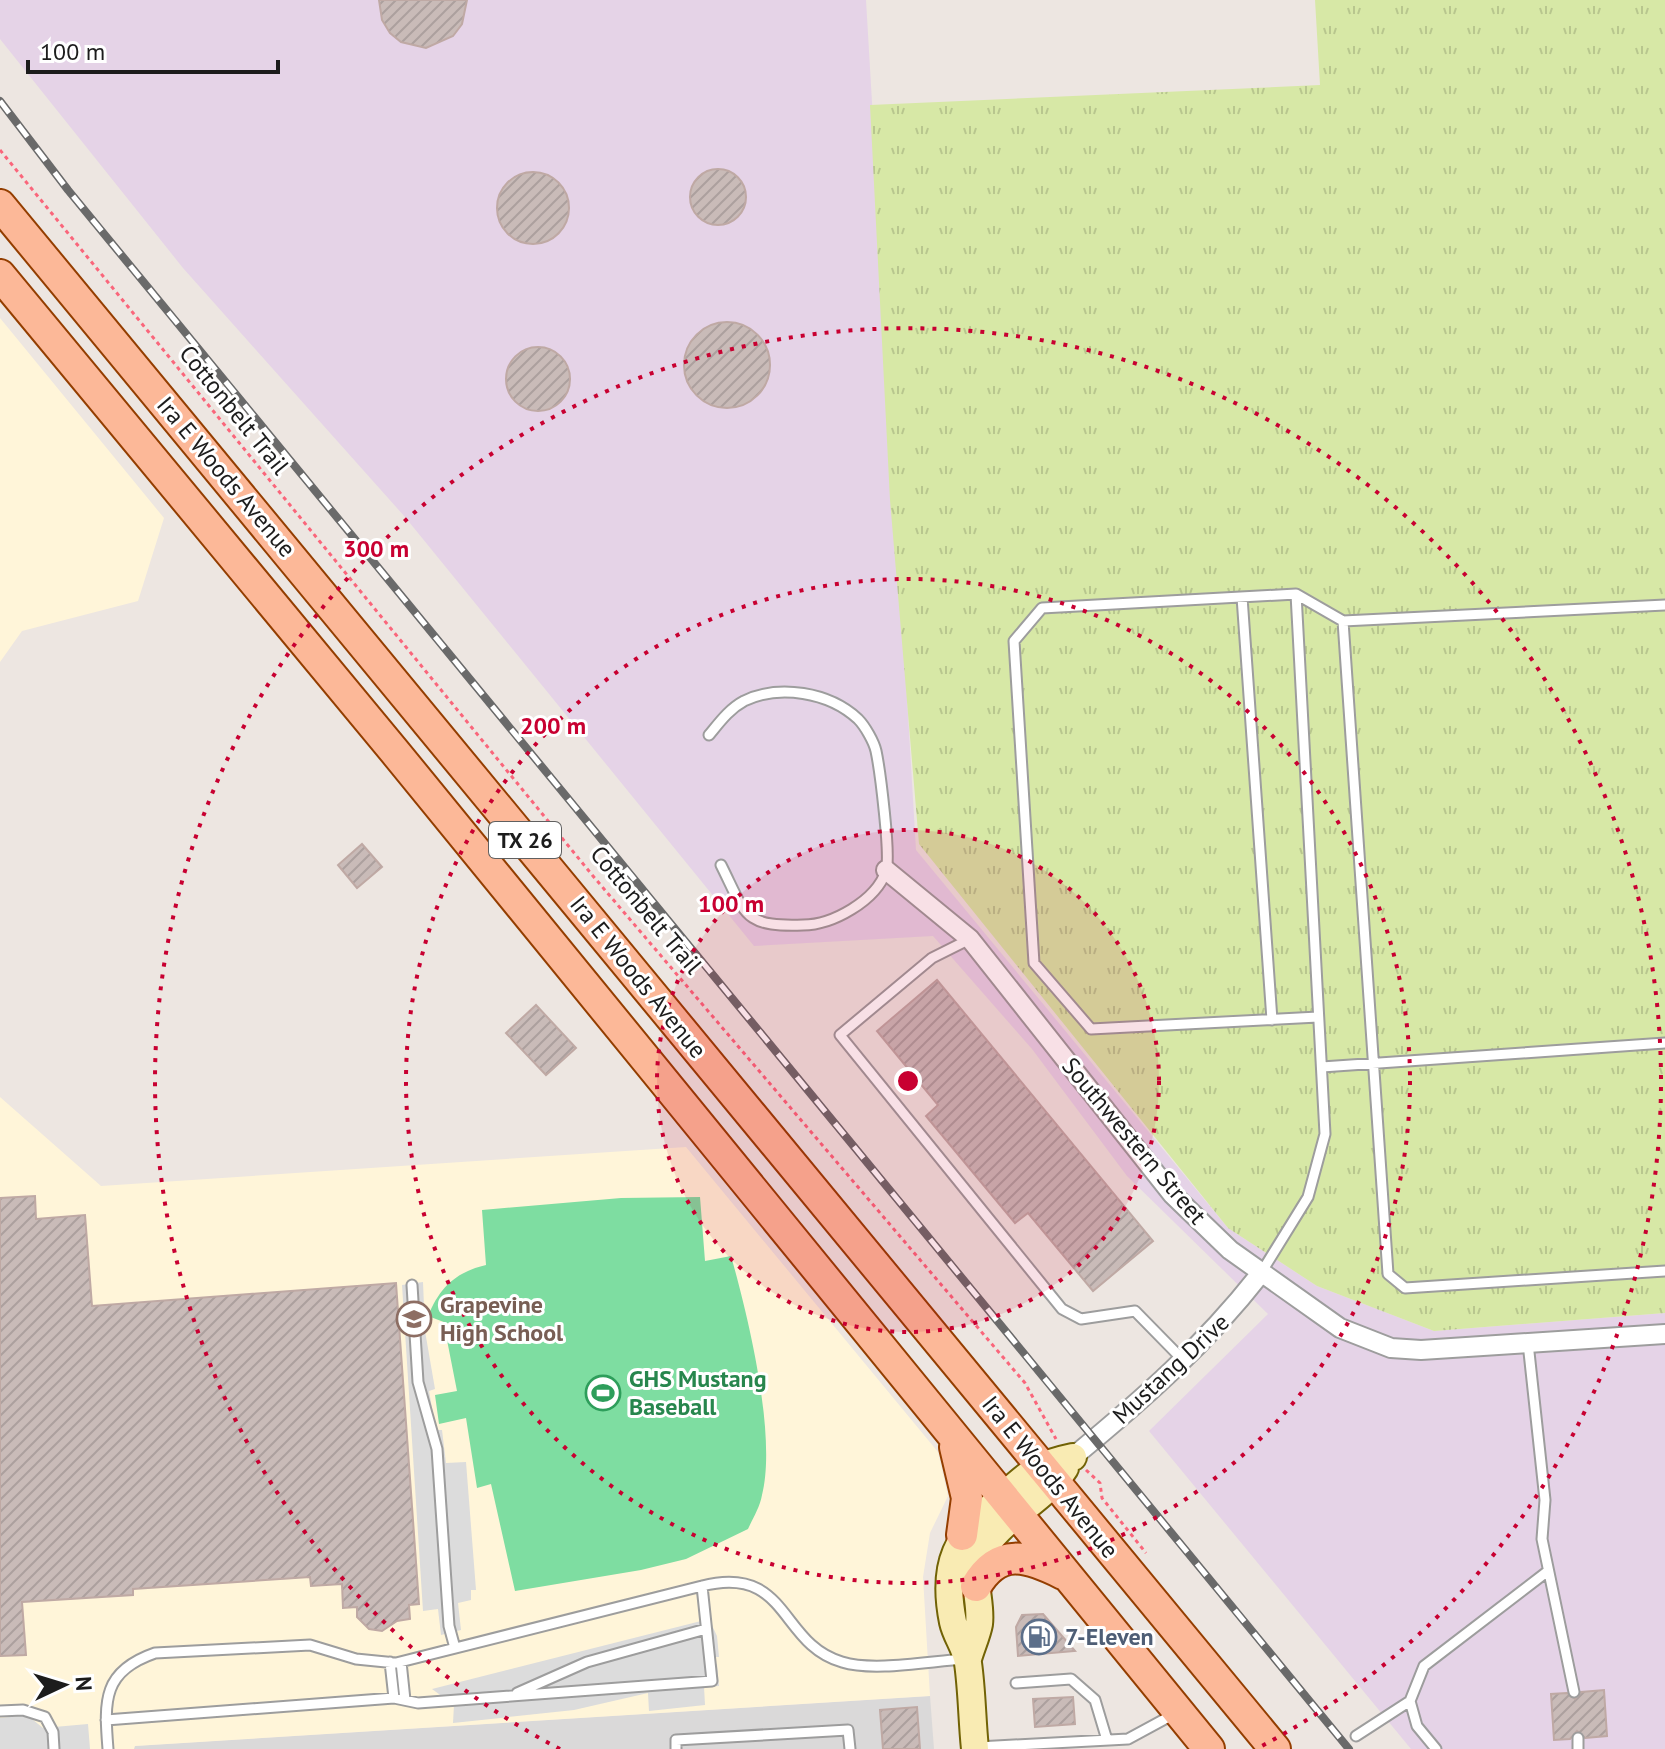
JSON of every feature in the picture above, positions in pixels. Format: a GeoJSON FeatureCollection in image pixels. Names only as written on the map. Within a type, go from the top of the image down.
{"type":"FeatureCollection","features":[{"type":"Feature","properties":{"kind":"main road","name":"Ira E Woods Avenue"},"geometry":{"type":"LineString","coordinates":[[0,205],[1275,1749]]}},
{"type":"Feature","properties":{"kind":"main road","name":"Ira E Woods Avenue"},"geometry":{"type":"LineString","coordinates":[[0,275],[405,764],[1209,1749]]}},
{"type":"Feature","properties":{"kind":"main road"},"geometry":{"type":"LineString","coordinates":[[951,1433],[967,1498],[962,1535]]}},
{"type":"Feature","properties":{"kind":"main road","name":"Mustang Drive"},"geometry":{"type":"LineString","coordinates":[[974,1748],[968,1659],[953,1624],[951,1594],[950,1571],[962,1535],[1009,1507],[1073,1457]]}},
{"type":"Feature","properties":{"kind":"main road","name":"Mustang Drive"},"geometry":{"type":"LineString","coordinates":[[968,1659],[979,1623],[976,1586],[981,1555],[1009,1507]]}},
{"type":"Feature","properties":{"kind":"main road"},"geometry":{"type":"LineString","coordinates":[[976,1586],[992,1565],[1016,1558],[1042,1563],[1070,1578]]}},
{"type":"Feature","properties":{"kind":"street","name":"Southwestern Street"},"geometry":{"type":"LineString","coordinates":[[886,870],[970,939],[1172,1194],[1230,1250],[1340,1328],[1391,1348],[1421,1350],[1665,1334]]}},
{"type":"Feature","properties":{"kind":"street","name":"Mustang Drive"},"geometry":{"type":"LineString","coordinates":[[1073,1457],[1185,1362],[1214,1332],[1261,1273]]}},
{"type":"Feature","properties":{"kind":"lane"},"geometry":{"type":"LineString","coordinates":[[1261,1273],[1308,1197],[1325,1134],[1296,594]]}},
{"type":"Feature","properties":{"kind":"lane"},"geometry":{"type":"LineString","coordinates":[[1318,1017],[1091,1029],[1034,963],[1014,641],[1042,608],[1296,594],[1343,621],[1665,605]]}},
{"type":"Feature","properties":{"kind":"lane"},"geometry":{"type":"LineString","coordinates":[[1242,597],[1272,1020]]}},
{"type":"Feature","properties":{"kind":"lane"},"geometry":{"type":"LineString","coordinates":[[1343,621],[1388,1274],[1405,1288],[1665,1271]]}},
{"type":"Feature","properties":{"kind":"lane"},"geometry":{"type":"LineString","coordinates":[[709,735],[744,701],[773,693],[799,693],[823,698],[858,720],[875,747],[886,870],[869,896],[847,911],[810,925],[769,926],[746,916],[721,865]]}},
{"type":"Feature","properties":{"kind":"lane"},"geometry":{"type":"LineString","coordinates":[[970,939],[932,958],[840,1035],[1068,1314],[1088,1319],[1120,1311],[1135,1311],[1185,1362]]}},
{"type":"Feature","properties":{"kind":"lane"},"geometry":{"type":"LineString","coordinates":[[1322,1067],[1665,1043]]}},
{"type":"Feature","properties":{"kind":"lane"},"geometry":{"type":"LineString","coordinates":[[412,1285],[418,1382],[437,1449],[449,1626],[455,1648]]}},
{"type":"Feature","properties":{"kind":"lane"},"geometry":{"type":"LineString","coordinates":[[1528,1343],[1545,1500],[1542,1539],[1574,1692]]}},
{"type":"Feature","properties":{"kind":"lane"},"geometry":{"type":"LineString","coordinates":[[1356,1736],[1410,1701],[1424,1666],[1548,1571]]}},
{"type":"Feature","properties":{"kind":"lane"},"geometry":{"type":"LineString","coordinates":[[108,1749],[108,1693],[114,1681],[133,1661],[155,1653],[310,1645],[356,1659],[396,1662],[702,1586],[738,1580],[755,1585],[814,1645],[841,1662],[864,1664],[968,1659]]}},
{"type":"Feature","properties":{"kind":"lane"},"geometry":{"type":"LineString","coordinates":[[106,1720],[394,1698],[418,1703],[712,1681],[702,1586]]}},
{"type":"Feature","properties":{"kind":"lane"},"geometry":{"type":"LineString","coordinates":[[510,1696],[587,1662],[706,1629]]}},
{"type":"Feature","properties":{"kind":"lane"},"geometry":{"type":"LineString","coordinates":[[394,1698],[396,1662]]}},
{"type":"Feature","properties":{"kind":"lane"},"geometry":{"type":"LineString","coordinates":[[396,1662],[405,1700]]}},
{"type":"Feature","properties":{"kind":"lane"},"geometry":{"type":"LineString","coordinates":[[1016,1683],[1071,1679],[1095,1700],[1107,1740]]}},
{"type":"Feature","properties":{"kind":"lane"},"geometry":{"type":"LineString","coordinates":[[1410,1701],[1417,1726],[1436,1749]]}},
{"type":"Feature","properties":{"kind":"lane"},"geometry":{"type":"LineString","coordinates":[[0,1711],[23,1710],[45,1717],[53,1732],[54,1749]]}},
{"type":"Feature","properties":{"kind":"lane"},"geometry":{"type":"LineString","coordinates":[[974,1748],[1128,1739],[1178,1711]]}},
{"type":"Feature","properties":{"kind":"lane"},"geometry":{"type":"LineString","coordinates":[[676,1749],[676,1740],[848,1730],[850,1749]]}},
{"type":"Feature","properties":{"kind":"path","name":"Cottonbelt Trail"},"geometry":{"type":"LineString","coordinates":[[0,150],[593,876],[1025,1383],[1040,1406],[1048,1433],[1073,1457]]}},
{"type":"Feature","properties":{"kind":"shaded area"},"geometry":{"type":"Polygon","coordinates":[[[0,0],[866,0],[916,850],[1228,1228],[1317,1286],[1434,1331],[1665,1313],[1665,1749],[1411,1749],[1149,1431],[1268,1314],[1127,1176],[1032,1049],[933,936],[754,946],[405,517],[183,268],[0,39],[0,0]]]}},
{"type":"Feature","properties":{"kind":"shaded area"},"geometry":{"type":"Polygon","coordinates":[[[0,318],[164,518],[138,601],[22,631],[0,662],[0,318]]]}},
{"type":"Feature","properties":{"kind":"shaded area","name":"Grapevine High School"},"geometry":{"type":"Polygon","coordinates":[[[0,1097],[101,1186],[686,1147],[938,1452],[948,1496],[930,1533],[923,1577],[930,1696],[135,1746],[134,1749],[0,1749],[0,1097]]]}},
{"type":"Feature","properties":{"kind":"shaded area"},"geometry":{"type":"Polygon","coordinates":[[[423,1282],[425,1331],[435,1389],[429,1391],[436,1430],[442,1430],[446,1463],[466,1462],[476,1590],[471,1590],[471,1600],[458,1603],[461,1630],[441,1635],[438,1609],[423,1611],[402,1285],[423,1282]]]}},
{"type":"Feature","properties":{"kind":"shaded area"},"geometry":{"type":"Polygon","coordinates":[[[709,1619],[717,1636],[719,1657],[709,1657],[707,1665],[717,1664],[719,1686],[704,1687],[705,1705],[649,1711],[648,1693],[574,1710],[453,1723],[454,1705],[432,1689],[709,1619]]]}},
{"type":"Feature","properties":{"kind":"shaded area"},"geometry":{"type":"Polygon","coordinates":[[[930,1696],[934,1749],[134,1749],[134,1746],[930,1696]]]}},
{"type":"Feature","properties":{"kind":"shaded area"},"geometry":{"type":"Polygon","coordinates":[[[27,1715],[43,1728],[88,1724],[90,1749],[0,1749],[0,1718],[27,1715]]]}},
{"type":"Feature","properties":{"kind":"green space"},"geometry":{"type":"Polygon","coordinates":[[[1315,0],[1665,0],[1665,1313],[1434,1331],[1317,1286],[1228,1228],[919,844],[890,500],[870,105],[1320,85],[1315,0]]]}},
{"type":"Feature","properties":{"kind":"green space","name":"GHS Mustang Baseball"},"geometry":{"type":"Polygon","coordinates":[[[700,1197],[705,1261],[731,1256],[758,1376],[766,1441],[766,1470],[756,1512],[748,1529],[686,1559],[641,1570],[515,1591],[491,1484],[477,1488],[466,1418],[439,1424],[435,1395],[457,1391],[447,1340],[460,1336],[449,1324],[428,1316],[450,1282],[486,1265],[482,1210],[621,1198],[700,1197]]]}},
{"type":"Feature","properties":{"kind":"building"},"geometry":{"type":"Polygon","coordinates":[[[379,0],[467,0],[462,24],[453,36],[426,48],[401,42],[390,33],[382,20],[379,0]]]}},
{"type":"Feature","properties":{"kind":"building"},"geometry":{"type":"Polygon","coordinates":[[[718,169],[738,177],[746,197],[738,217],[718,225],[698,217],[690,197],[698,177],[718,169]]]}},
{"type":"Feature","properties":{"kind":"building"},"geometry":{"type":"Polygon","coordinates":[[[533,172],[553,178],[563,188],[569,208],[563,228],[553,238],[533,244],[513,238],[503,228],[497,208],[503,188],[513,178],[533,172]]]}},
{"type":"Feature","properties":{"kind":"building"},"geometry":{"type":"Polygon","coordinates":[[[719,322],[735,322],[758,334],[767,348],[770,365],[767,382],[758,396],[735,408],[719,408],[703,401],[691,389],[684,373],[684,357],[691,341],[703,329],[719,322]]]}},
{"type":"Feature","properties":{"kind":"building"},"geometry":{"type":"Polygon","coordinates":[[[532,347],[544,347],[561,356],[568,367],[568,391],[561,402],[544,411],[532,411],[520,406],[511,397],[506,385],[506,373],[511,361],[520,352],[532,347]]]}},
{"type":"Feature","properties":{"kind":"building"},"geometry":{"type":"Polygon","coordinates":[[[362,844],[382,867],[357,888],[338,865],[362,844]]]}},
{"type":"Feature","properties":{"kind":"building"},"geometry":{"type":"Polygon","coordinates":[[[937,980],[1153,1241],[1093,1291],[1028,1213],[1015,1223],[926,1116],[938,1105],[877,1031],[937,980]]]}},
{"type":"Feature","properties":{"kind":"building"},"geometry":{"type":"Polygon","coordinates":[[[536,1005],[576,1048],[546,1075],[506,1033],[536,1005]]]}},
{"type":"Feature","properties":{"kind":"building","name":"Grapevine High School"},"geometry":{"type":"Polygon","coordinates":[[[35,1196],[36,1219],[85,1215],[92,1306],[396,1283],[419,1604],[409,1605],[410,1619],[397,1621],[382,1631],[369,1629],[357,1617],[357,1607],[343,1608],[342,1584],[311,1586],[310,1577],[133,1589],[133,1595],[22,1602],[26,1655],[0,1656],[0,1198],[35,1196]]]}},
{"type":"Feature","properties":{"kind":"building","name":"7-Eleven"},"geometry":{"type":"Polygon","coordinates":[[[1043,1614],[1075,1651],[1018,1656],[1016,1627],[1022,1615],[1043,1614]]]}},
{"type":"Feature","properties":{"kind":"building"},"geometry":{"type":"Polygon","coordinates":[[[1604,1690],[1607,1736],[1585,1738],[1577,1731],[1570,1739],[1554,1740],[1551,1694],[1567,1693],[1575,1699],[1581,1692],[1604,1690]]]}},
{"type":"Feature","properties":{"kind":"building","name":"7-Eleven"},"geometry":{"type":"Polygon","coordinates":[[[1073,1697],[1075,1724],[1035,1727],[1033,1699],[1073,1697]]]}},
{"type":"Feature","properties":{"kind":"building"},"geometry":{"type":"Polygon","coordinates":[[[917,1707],[920,1749],[883,1749],[880,1710],[917,1707]]]}},
{"type":"Feature","properties":{"kind":"railway"},"geometry":{"type":"LineString","coordinates":[[0,101],[68,190],[1349,1749]]}},
{"type":"Feature","properties":{"kind":"place","name":"Grapevine High School"},"geometry":{"type":"Point","coordinates":[414,1319]}},
{"type":"Feature","properties":{"kind":"place","name":"GHS Mustang Baseball"},"geometry":{"type":"Point","coordinates":[603,1393]}},
{"type":"Feature","properties":{"kind":"place","name":"7-Eleven"},"geometry":{"type":"Point","coordinates":[1039,1637]}}]}
